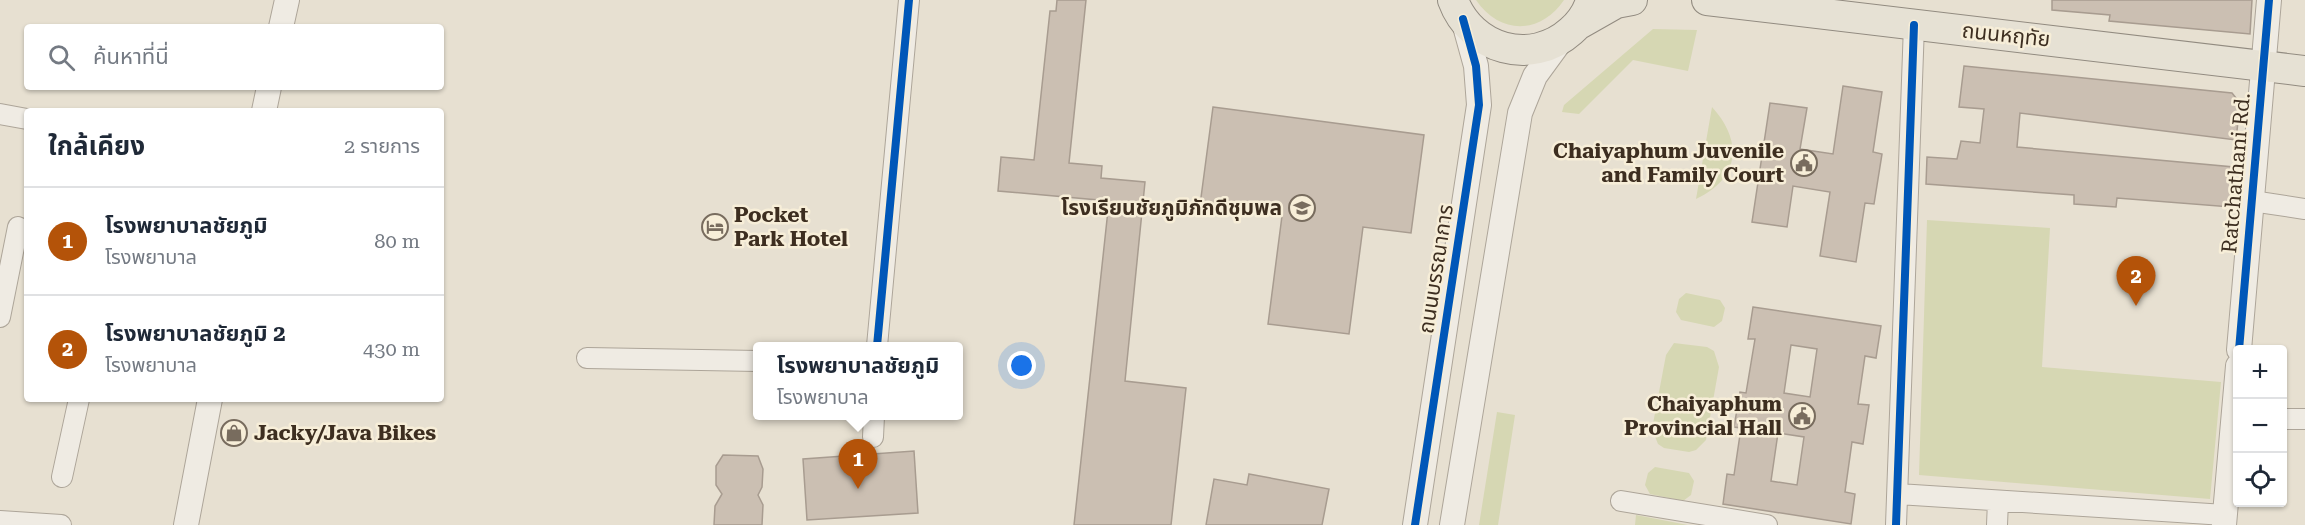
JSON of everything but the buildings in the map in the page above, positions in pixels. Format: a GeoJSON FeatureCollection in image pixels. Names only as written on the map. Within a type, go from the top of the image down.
{"type":"FeatureCollection","features":[{"type":"Feature","properties":{"kind":"main road"},"geometry":{"type":"LineString","coordinates":[[1454,8],[1472,32],[1493,45],[1516,51],[1540,49],[1577,21],[1616,3],[1632,0]]}},
{"type":"Feature","properties":{"kind":"main road","name":"ถนนหฤทัย"},"geometry":{"type":"LineString","coordinates":[[1707,0],[2305,71]]}},
{"type":"Feature","properties":{"kind":"street"},"geometry":{"type":"LineString","coordinates":[[282,24],[287,0]]}},
{"type":"Feature","properties":{"kind":"street"},"geometry":{"type":"LineString","coordinates":[[877,342],[909,0]]}},
{"type":"Feature","properties":{"kind":"street","name":"Ratchathani Rd."},"geometry":{"type":"LineString","coordinates":[[2239,345],[2269,0]]}},
{"type":"Feature","properties":{"kind":"street","name":"ถนนบรรณาการ"},"geometry":{"type":"LineString","coordinates":[[1415,525],[1479,105],[1476,66],[1454,8]]}},
{"type":"Feature","properties":{"kind":"street"},"geometry":{"type":"LineString","coordinates":[[1452,525],[1520,113],[1535,76],[1577,21]]}},
{"type":"Feature","properties":{"kind":"street"},"geometry":{"type":"LineString","coordinates":[[1896,525],[1914,25]]}},
{"type":"Feature","properties":{"kind":"street"},"geometry":{"type":"LineString","coordinates":[[265,108],[268,90]]}},
{"type":"Feature","properties":{"kind":"street"},"geometry":{"type":"LineString","coordinates":[[0,114],[24,118]]}},
{"type":"Feature","properties":{"kind":"street"},"geometry":{"type":"LineString","coordinates":[[2252,201],[2305,209]]}},
{"type":"Feature","properties":{"kind":"street"},"geometry":{"type":"LineString","coordinates":[[0,317],[15,227]]}},
{"type":"Feature","properties":{"kind":"street"},"geometry":{"type":"LineString","coordinates":[[1452,285],[1491,291]]}},
{"type":"Feature","properties":{"kind":"street"},"geometry":{"type":"LineString","coordinates":[[587,357],[753,361]]}},
{"type":"Feature","properties":{"kind":"street"},"geometry":{"type":"LineString","coordinates":[[62,477],[78,402]]}},
{"type":"Feature","properties":{"kind":"street"},"geometry":{"type":"LineString","coordinates":[[186,525],[209,402]]}},
{"type":"Feature","properties":{"kind":"street"},"geometry":{"type":"LineString","coordinates":[[2287,419],[2305,419]]}},
{"type":"Feature","properties":{"kind":"street"},"geometry":{"type":"LineString","coordinates":[[873,437],[874,420]]}},
{"type":"Feature","properties":{"kind":"street"},"geometry":{"type":"LineString","coordinates":[[1898,494],[2224,520],[2233,437]]}},
{"type":"Feature","properties":{"kind":"street"},"geometry":{"type":"LineString","coordinates":[[1622,501],[1767,525]]}},
{"type":"Feature","properties":{"kind":"street"},"geometry":{"type":"LineString","coordinates":[[1997,525],[1998,501]]}},
{"type":"Feature","properties":{"kind":"street"},"geometry":{"type":"LineString","coordinates":[[0,520],[49,524]]}},
{"type":"Feature","properties":{"kind":"green space"},"geometry":{"type":"Polygon","coordinates":[[[1476,0],[1564,0],[1544,20],[1532,25],[1520,26],[1508,25],[1496,20],[1476,0]]]}},
{"type":"Feature","properties":{"kind":"green space"},"geometry":{"type":"Polygon","coordinates":[[[1653,29],[1697,30],[1688,71],[1633,60],[1579,114],[1562,112],[1564,105],[1653,29]]]}},
{"type":"Feature","properties":{"kind":"green space"},"geometry":{"type":"Polygon","coordinates":[[[1712,107],[1729,133],[1732,159],[1721,181],[1696,199],[1712,107]]]}},
{"type":"Feature","properties":{"kind":"green space"},"geometry":{"type":"Polygon","coordinates":[[[1927,220],[2050,228],[2042,367],[2221,382],[2210,499],[1919,475],[1927,220]]]}},
{"type":"Feature","properties":{"kind":"green space"},"geometry":{"type":"Polygon","coordinates":[[[1686,293],[1720,300],[1725,308],[1722,321],[1714,327],[1681,320],[1676,312],[1679,299],[1686,293]]]}},
{"type":"Feature","properties":{"kind":"green space"},"geometry":{"type":"Polygon","coordinates":[[[1674,343],[1707,347],[1714,351],[1719,367],[1706,440],[1696,450],[1689,452],[1664,448],[1658,444],[1652,429],[1666,355],[1674,343]]]}},
{"type":"Feature","properties":{"kind":"green space"},"geometry":{"type":"Polygon","coordinates":[[[1497,412],[1515,415],[1498,525],[1479,525],[1497,412]]]}},
{"type":"Feature","properties":{"kind":"green space"},"geometry":{"type":"Polygon","coordinates":[[[1655,467],[1689,473],[1694,481],[1691,495],[1683,501],[1650,494],[1645,485],[1648,473],[1655,467]]]}},
{"type":"Feature","properties":{"kind":"green space"},"geometry":{"type":"Polygon","coordinates":[[[1636,515],[1688,525],[1635,525],[1636,515]]]}},
{"type":"Feature","properties":{"kind":"cycle path"},"geometry":{"type":"LineString","coordinates":[[877,342],[909,0]]}},
{"type":"Feature","properties":{"kind":"cycle path"},"geometry":{"type":"LineString","coordinates":[[2239,345],[2269,0]]}},
{"type":"Feature","properties":{"kind":"cycle path"},"geometry":{"type":"LineString","coordinates":[[1415,525],[1479,105],[1476,66],[1463,19]]}},
{"type":"Feature","properties":{"kind":"cycle path"},"geometry":{"type":"LineString","coordinates":[[1896,525],[1914,25]]}},
{"type":"Feature","properties":{"kind":"place","name":"Chaiyaphum Juvenile and Family Court"},"geometry":{"type":"Point","coordinates":[1804,163]}},
{"type":"Feature","properties":{"kind":"place","name":"โรงเรียนชัยภูมิภักดีชุมพล"},"geometry":{"type":"Point","coordinates":[1302,208]}},
{"type":"Feature","properties":{"kind":"place","name":"Pocket Park Hotel"},"geometry":{"type":"Point","coordinates":[715,227]}},
{"type":"Feature","properties":{"kind":"place","name":"โรงพยาบาลชัยภูมิ 2"},"geometry":{"type":"Point","coordinates":[2136,306]}},
{"type":"Feature","properties":{"kind":"place","name":"Chaiyaphum Provincial Hall"},"geometry":{"type":"Point","coordinates":[1802,416]}},
{"type":"Feature","properties":{"kind":"place","name":"Jacky/Java Bikes"},"geometry":{"type":"Point","coordinates":[234,433]}},
{"type":"Feature","properties":{"kind":"place","name":"โรงพยาบาลชัยภูมิ"},"geometry":{"type":"Point","coordinates":[858,489]}}]}
